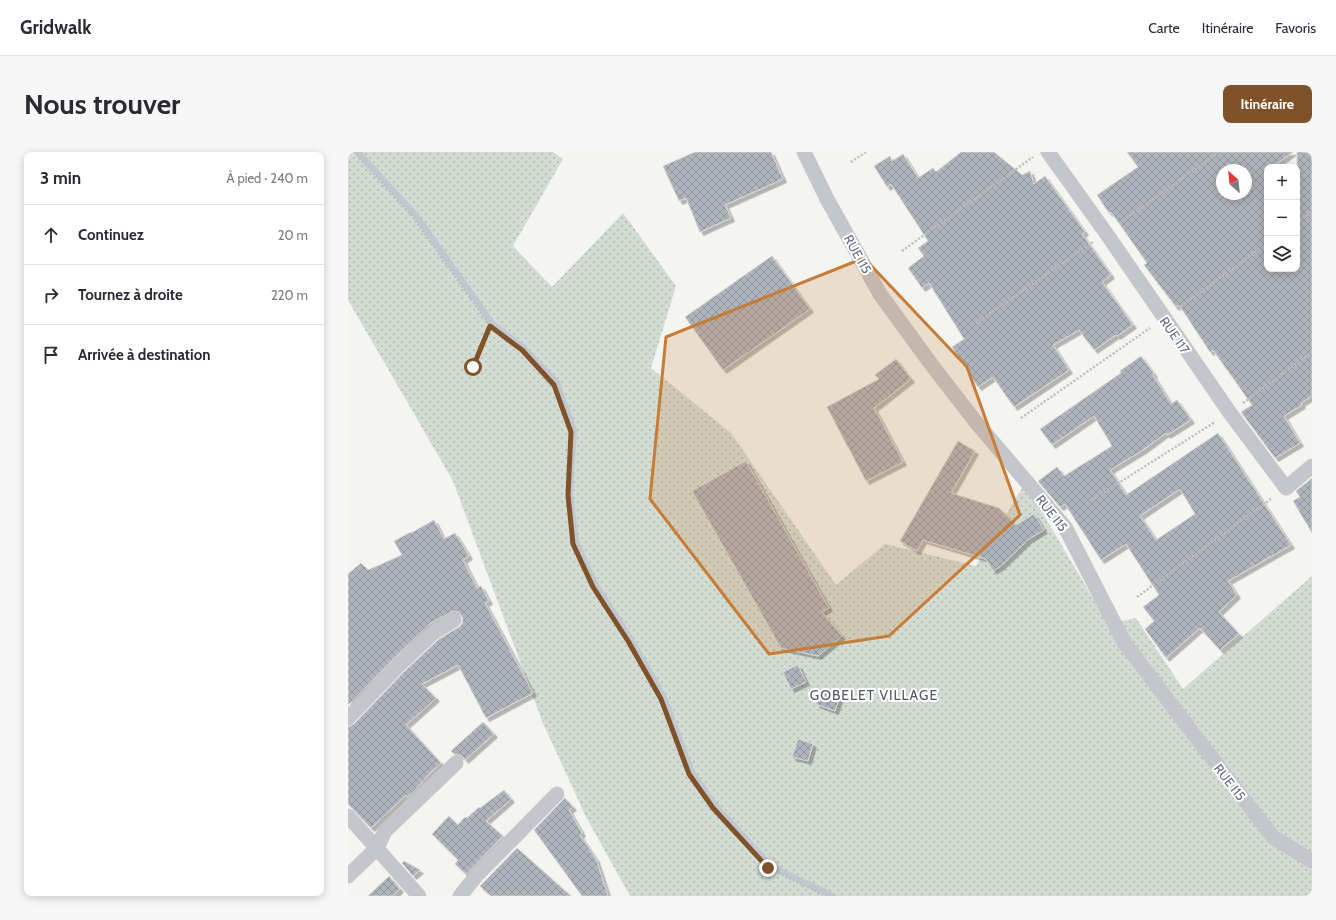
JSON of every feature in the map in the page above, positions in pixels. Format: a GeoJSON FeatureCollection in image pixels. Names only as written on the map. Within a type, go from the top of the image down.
{"type":"FeatureCollection","features":[{"type":"Feature","properties":{"kind":"street","name":"RUE I15"},"geometry":{"type":"LineString","coordinates":[[804,152],[827,199],[880,294],[975,421],[1065,527],[1124,642],[1273,837],[1312,861]]}},
{"type":"Feature","properties":{"kind":"street","name":"RUE I17"},"geometry":{"type":"LineString","coordinates":[[1041,154],[1106,233],[1230,413],[1286,488]]}},
{"type":"Feature","properties":{"kind":"street"},"geometry":{"type":"LineString","coordinates":[[1286,488],[1312,466]]}},
{"type":"Feature","properties":{"kind":"street"},"geometry":{"type":"LineString","coordinates":[[348,718],[399,665],[434,632],[454,620]]}},
{"type":"Feature","properties":{"kind":"street"},"geometry":{"type":"LineString","coordinates":[[348,876],[376,848],[386,831],[456,764]]}},
{"type":"Feature","properties":{"kind":"street"},"geometry":{"type":"LineString","coordinates":[[460,896],[477,875],[557,794]]}},
{"type":"Feature","properties":{"kind":"street"},"geometry":{"type":"LineString","coordinates":[[348,816],[419,896]]}},
{"type":"Feature","properties":{"kind":"path"},"geometry":{"type":"LineString","coordinates":[[354,152],[412,216],[490,326],[522,350],[554,385],[571,432],[568,495],[573,544],[593,587],[628,641],[661,699],[689,774],[713,808],[768,868],[826,896]]}},
{"type":"Feature","properties":{"kind":"path"},"geometry":{"type":"LineString","coordinates":[[851,162],[866,152]]}},
{"type":"Feature","properties":{"kind":"path"},"geometry":{"type":"LineString","coordinates":[[902,251],[1041,154]]}},
{"type":"Feature","properties":{"kind":"path"},"geometry":{"type":"LineString","coordinates":[[1300,221],[1312,212]]}},
{"type":"Feature","properties":{"kind":"path"},"geometry":{"type":"LineString","coordinates":[[1021,418],[1264,246]]}},
{"type":"Feature","properties":{"kind":"path"},"geometry":{"type":"LineString","coordinates":[[473,367],[490,326]]}},
{"type":"Feature","properties":{"kind":"path"},"geometry":{"type":"LineString","coordinates":[[1087,503],[1230,413],[1312,352]]}},
{"type":"Feature","properties":{"kind":"path"},"geometry":{"type":"LineString","coordinates":[[1137,597],[1286,488]]}},
{"type":"Feature","properties":{"kind":"highlighted area"},"geometry":{"type":"Polygon","coordinates":[[[864,258],[967,367],[1020,515],[889,636],[769,654],[650,499],[666,337],[864,258]]]}},
{"type":"Feature","properties":{"kind":"shaded area"},"geometry":{"type":"Polygon","coordinates":[[[348,152],[553,152],[563,159],[513,246],[552,287],[623,213],[676,286],[651,368],[731,433],[836,585],[885,544],[976,566],[1025,483],[1108,624],[1136,618],[1183,689],[1312,576],[1312,896],[630,896],[586,817],[542,721],[453,481],[348,300],[348,152]]]}},
{"type":"Feature","properties":{"kind":"building"},"geometry":{"type":"Polygon","coordinates":[[[695,152],[771,152],[783,179],[725,205],[731,218],[700,232],[686,198],[679,201],[663,166],[695,152]]]}},
{"type":"Feature","properties":{"kind":"building"},"geometry":{"type":"Polygon","coordinates":[[[961,152],[994,152],[1022,175],[1030,171],[1034,184],[1045,176],[1085,232],[1082,234],[1111,275],[1102,282],[1133,325],[1094,350],[1079,330],[1053,345],[1069,370],[1014,407],[993,377],[978,387],[952,347],[964,339],[929,283],[922,288],[908,268],[924,256],[918,248],[928,241],[891,184],[887,187],[874,166],[890,156],[892,161],[903,154],[918,178],[933,168],[936,172],[961,152]]]}},
{"type":"Feature","properties":{"kind":"building"},"geometry":{"type":"Polygon","coordinates":[[[1127,152],[1293,152],[1276,164],[1264,164],[1264,272],[1300,272],[1300,164],[1297,164],[1297,152],[1312,152],[1312,396],[1301,403],[1302,405],[1284,416],[1300,443],[1275,458],[1241,412],[1252,405],[1213,350],[1210,352],[1179,305],[1176,307],[1144,265],[1147,263],[1111,212],[1109,213],[1097,195],[1138,167],[1127,152]]]}},
{"type":"Feature","properties":{"kind":"building"},"geometry":{"type":"Polygon","coordinates":[[[772,256],[810,309],[723,370],[685,317],[772,256]]]}},
{"type":"Feature","properties":{"kind":"building"},"geometry":{"type":"Polygon","coordinates":[[[1141,356],[1154,374],[1153,375],[1171,404],[1177,400],[1191,420],[1167,435],[1166,433],[1143,450],[1110,470],[1126,495],[1218,433],[1291,545],[1228,581],[1237,595],[1219,612],[1239,634],[1220,650],[1200,628],[1166,658],[1145,629],[1154,621],[1143,607],[1159,595],[1126,544],[1101,560],[1065,504],[1060,507],[1038,481],[1057,467],[1064,476],[1112,446],[1094,416],[1052,445],[1040,429],[1121,373],[1120,371],[1141,356]],[[1180,489],[1140,516],[1156,540],[1195,514],[1180,489]]]}},
{"type":"Feature","properties":{"kind":"building"},"geometry":{"type":"Polygon","coordinates":[[[896,359],[911,379],[874,408],[903,462],[866,481],[827,407],[879,379],[875,375],[896,359]]]}},
{"type":"Feature","properties":{"kind":"building"},"geometry":{"type":"Polygon","coordinates":[[[958,441],[975,451],[951,493],[999,508],[1016,525],[1034,514],[1044,530],[1029,539],[1001,566],[993,571],[986,559],[923,540],[917,551],[900,541],[958,441]]]}},
{"type":"Feature","properties":{"kind":"building"},"geometry":{"type":"Polygon","coordinates":[[[746,461],[829,608],[822,612],[842,636],[818,656],[781,648],[692,491],[746,461]]]}},
{"type":"Feature","properties":{"kind":"building"},"geometry":{"type":"Polygon","coordinates":[[[1312,478],[1312,533],[1293,501],[1300,497],[1296,491],[1312,478]]]}},
{"type":"Feature","properties":{"kind":"building"},"geometry":{"type":"Polygon","coordinates":[[[434,520],[444,539],[455,533],[469,556],[463,560],[477,588],[481,586],[489,601],[485,603],[533,693],[486,718],[458,665],[422,684],[436,698],[406,725],[441,763],[414,791],[407,797],[406,795],[371,828],[348,804],[348,727],[354,724],[405,671],[439,639],[459,627],[462,624],[463,619],[459,612],[453,611],[429,624],[348,705],[348,574],[361,563],[368,570],[402,555],[394,541],[434,520]]]}},
{"type":"Feature","properties":{"kind":"building"},"geometry":{"type":"Polygon","coordinates":[[[798,665],[806,682],[791,689],[783,672],[798,665]]]}},
{"type":"Feature","properties":{"kind":"building"},"geometry":{"type":"Polygon","coordinates":[[[823,691],[840,696],[835,711],[816,704],[823,691]]]}},
{"type":"Feature","properties":{"kind":"building"},"geometry":{"type":"Polygon","coordinates":[[[483,722],[494,734],[465,760],[463,757],[454,754],[451,751],[483,722]]]}},
{"type":"Feature","properties":{"kind":"building"},"geometry":{"type":"Polygon","coordinates":[[[798,739],[813,744],[808,761],[792,757],[798,739]]]}},
{"type":"Feature","properties":{"kind":"building"},"geometry":{"type":"Polygon","coordinates":[[[504,790],[511,799],[486,821],[503,836],[466,874],[455,864],[458,860],[432,834],[449,816],[458,825],[465,817],[467,818],[479,807],[480,808],[504,790]]]}},
{"type":"Feature","properties":{"kind":"building"},"geometry":{"type":"Polygon","coordinates":[[[565,798],[573,807],[569,810],[582,833],[580,835],[596,859],[608,896],[582,896],[534,830],[565,798]]]}},
{"type":"Feature","properties":{"kind":"building"},"geometry":{"type":"Polygon","coordinates":[[[517,848],[571,896],[491,896],[480,886],[517,848]]]}},
{"type":"Feature","properties":{"kind":"building"},"geometry":{"type":"Polygon","coordinates":[[[404,861],[420,870],[413,876],[402,863],[404,861]]]}},
{"type":"Feature","properties":{"kind":"building"},"geometry":{"type":"Polygon","coordinates":[[[389,876],[400,889],[393,896],[368,896],[389,876]]]}},
{"type":"Feature","properties":{"kind":"waterway"},"geometry":{"type":"LineString","coordinates":[[358,152],[415,214],[493,324],[524,348],[557,383],[574,430],[570,493],[576,542],[596,585],[631,639],[664,697],[692,772],[716,806],[771,866],[833,896]]}},
{"type":"Feature","properties":{"kind":"district","name":"GOBELET VILLAGE"},"geometry":{"type":"Point","coordinates":[874,695]}},
{"type":"Feature","properties":{"kind":"route"},"geometry":{"type":"LineString","coordinates":[[473,367],[490,326],[522,350],[554,385],[571,432],[568,495],[573,544],[593,587],[628,641],[661,699],[689,774],[713,808],[768,868]]}}]}
